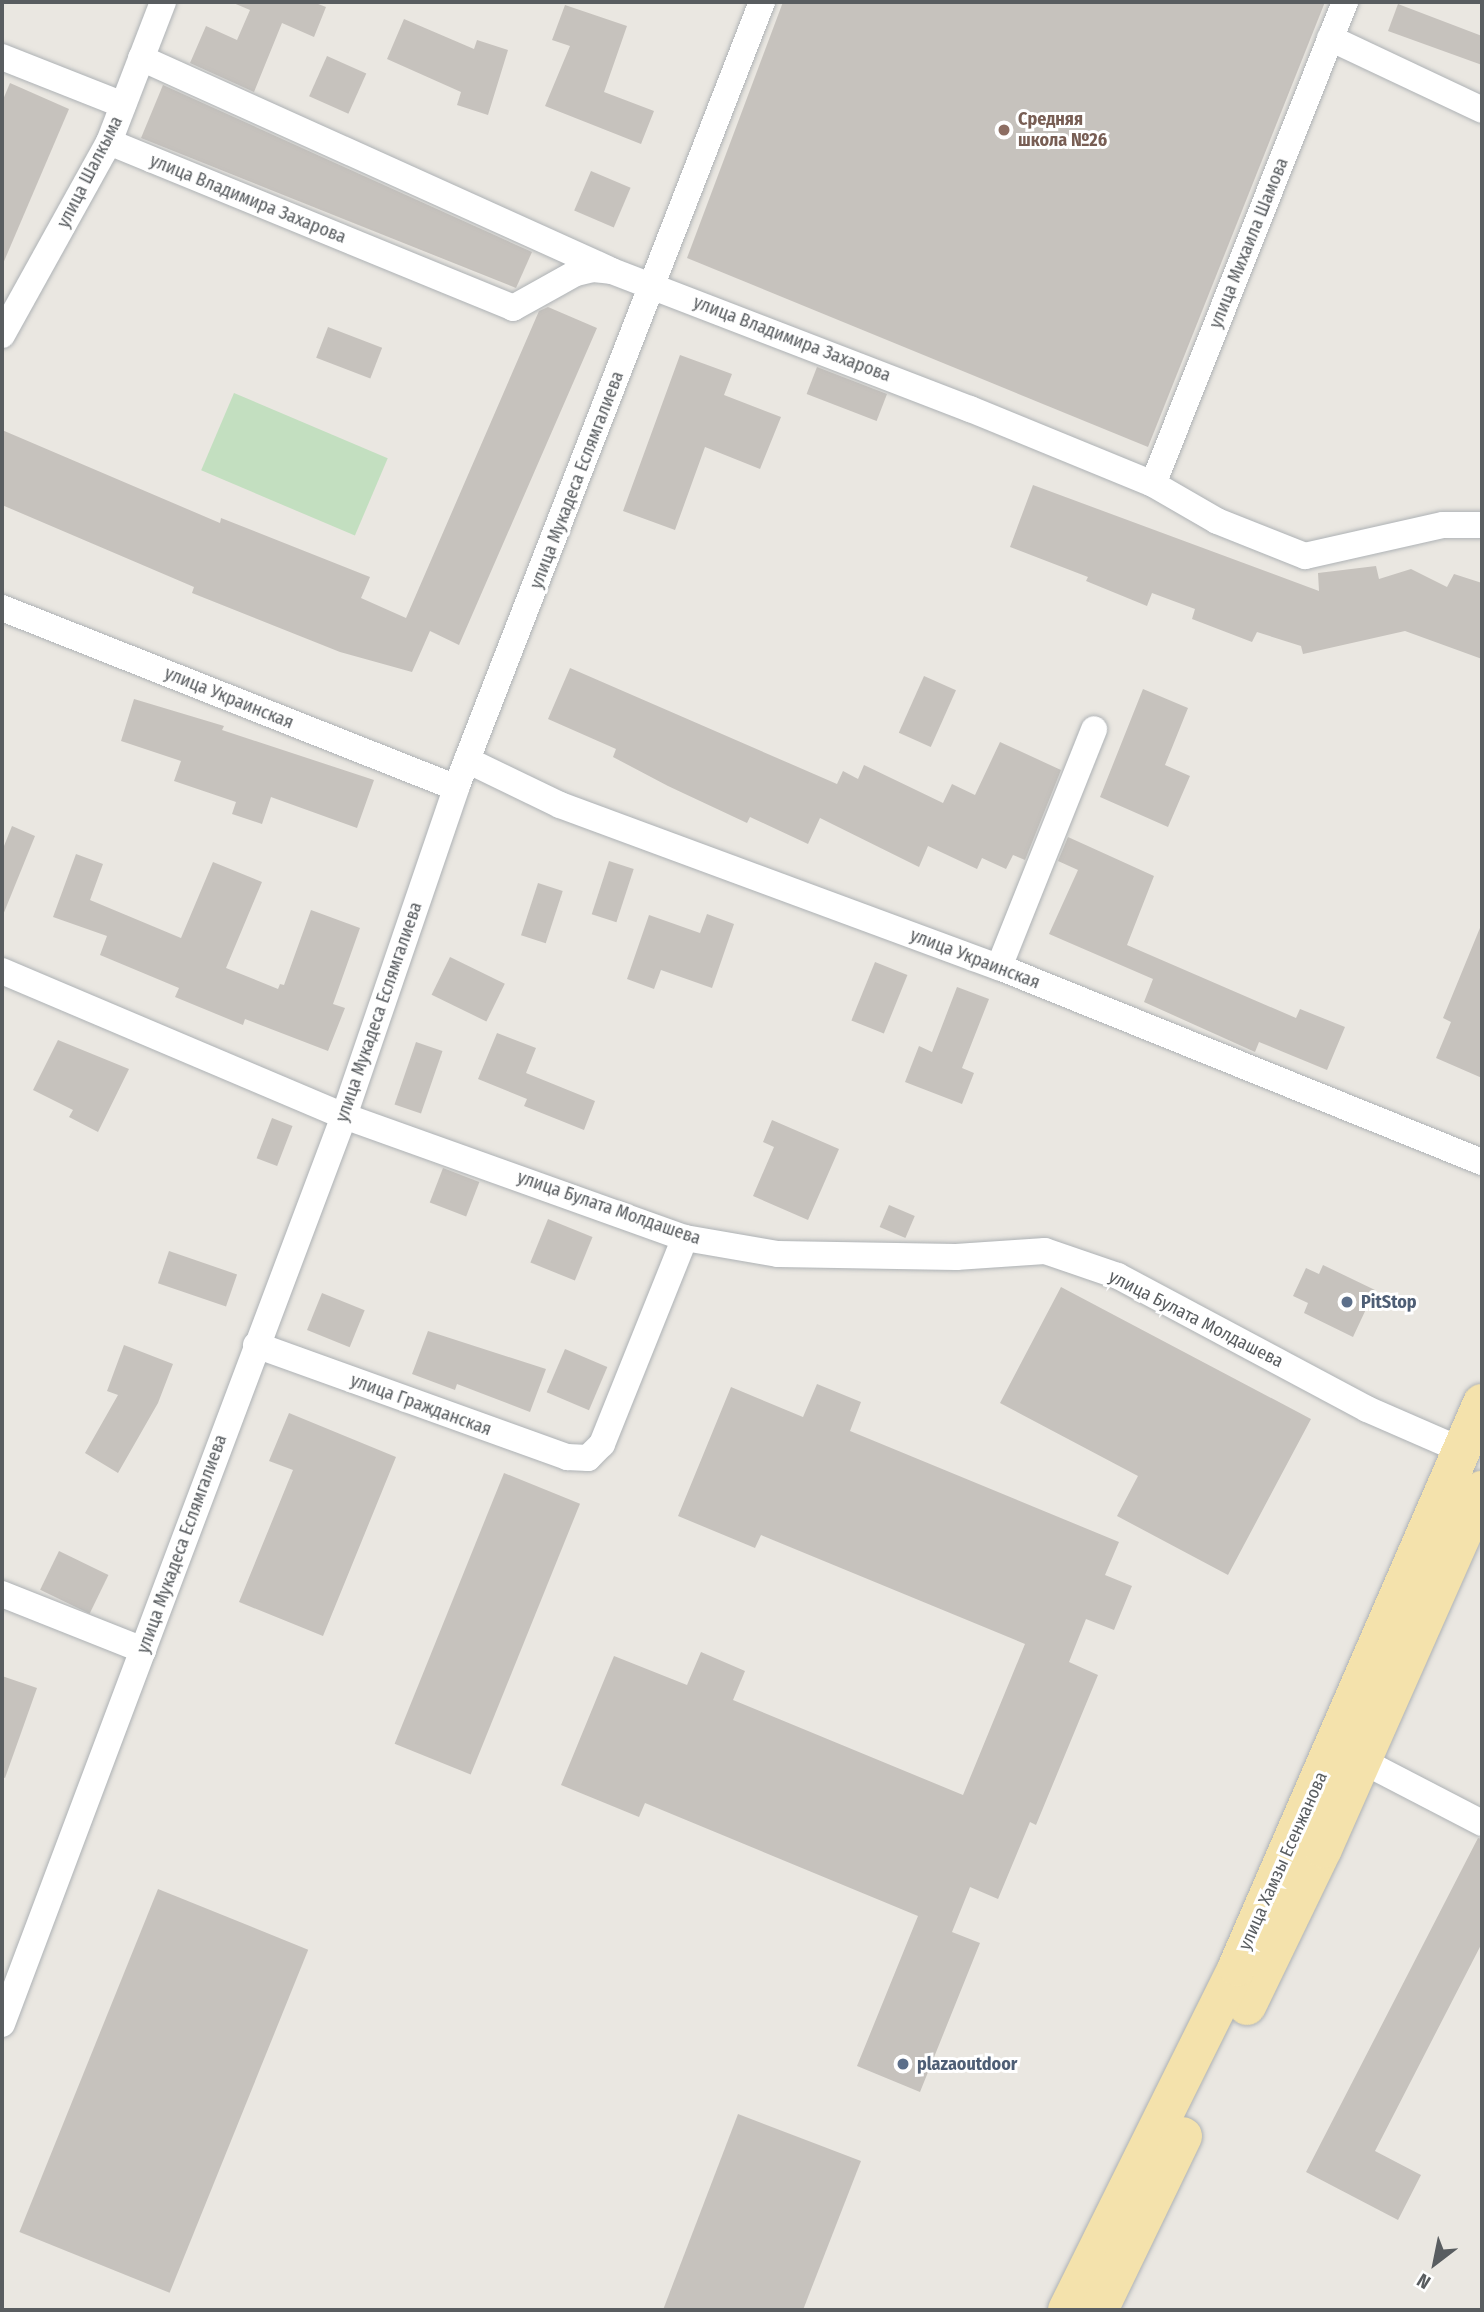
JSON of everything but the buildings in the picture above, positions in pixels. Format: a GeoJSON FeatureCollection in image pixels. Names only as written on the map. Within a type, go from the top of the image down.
{"type":"FeatureCollection","features":[{"type":"Feature","properties":{"kind":"main road","name":"улица Хамзы Есенжанова"},"geometry":{"type":"LineString","coordinates":[[1099,2310],[1323,1849],[1348,1753],[1461,1450],[1482,1403]]}},
{"type":"Feature","properties":{"kind":"main road","name":"улица Хамзы Есенжанова"},"geometry":{"type":"LineString","coordinates":[[1068,2310],[1237,1967],[1482,1490]]}},
{"type":"Feature","properties":{"kind":"street","name":"улица Шалкыма"},"geometry":{"type":"LineString","coordinates":[[2,335],[109,142],[163,2]]}},
{"type":"Feature","properties":{"kind":"street","name":"улица Мукадеса Еслямгалиева"},"geometry":{"type":"LineString","coordinates":[[2,2024],[344,1116],[456,788],[762,2]]}},
{"type":"Feature","properties":{"kind":"street","name":"улица Михаила Шамова"},"geometry":{"type":"LineString","coordinates":[[1153,484],[1345,2]]}},
{"type":"Feature","properties":{"kind":"street"},"geometry":{"type":"LineString","coordinates":[[1330,38],[1482,110]]}},
{"type":"Feature","properties":{"kind":"street"},"geometry":{"type":"LineString","coordinates":[[2,57],[123,105]]}},
{"type":"Feature","properties":{"kind":"street"},"geometry":{"type":"LineString","coordinates":[[141,58],[612,271]]}},
{"type":"Feature","properties":{"kind":"street","name":"улица Владимира Захарова"},"geometry":{"type":"LineString","coordinates":[[109,142],[513,308],[576,273],[593,269],[612,271],[1153,484],[1217,521],[1305,556],[1443,525],[1482,525]]}},
{"type":"Feature","properties":{"kind":"street","name":"улица Украинская"},"geometry":{"type":"LineString","coordinates":[[2,608],[456,788]]}},
{"type":"Feature","properties":{"kind":"street"},"geometry":{"type":"LineString","coordinates":[[999,967],[1094,729]]}},
{"type":"Feature","properties":{"kind":"street","name":"улица Украинская"},"geometry":{"type":"LineString","coordinates":[[467,760],[560,805],[999,967],[1482,1162]]}},
{"type":"Feature","properties":{"kind":"street","name":"улица Булата Молдашева"},"geometry":{"type":"LineString","coordinates":[[2,971],[344,1116],[685,1238],[790,1255],[956,1257],[1045,1251],[1118,1276],[1367,1409],[1461,1450]]}},
{"type":"Feature","properties":{"kind":"street","name":"улица Гражданская"},"geometry":{"type":"LineString","coordinates":[[256,1345],[567,1457],[588,1458],[602,1444],[685,1238]]}},
{"type":"Feature","properties":{"kind":"street"},"geometry":{"type":"LineString","coordinates":[[2,1594],[143,1650]]}},
{"type":"Feature","properties":{"kind":"street"},"geometry":{"type":"LineString","coordinates":[[1348,1753],[1482,1823]]}},
{"type":"Feature","properties":{"kind":"green space"},"geometry":{"type":"Polygon","coordinates":[[[234,393],[388,458],[355,536],[201,470],[234,393]]]}},
{"type":"Feature","properties":{"kind":"place","name":"Средняя школа №26"},"geometry":{"type":"Point","coordinates":[1004,130]}},
{"type":"Feature","properties":{"kind":"place","name":"PitStop"},"geometry":{"type":"Point","coordinates":[1347,1302]}},
{"type":"Feature","properties":{"kind":"place","name":"plazaoutdoor"},"geometry":{"type":"Point","coordinates":[903,2064]}}]}
